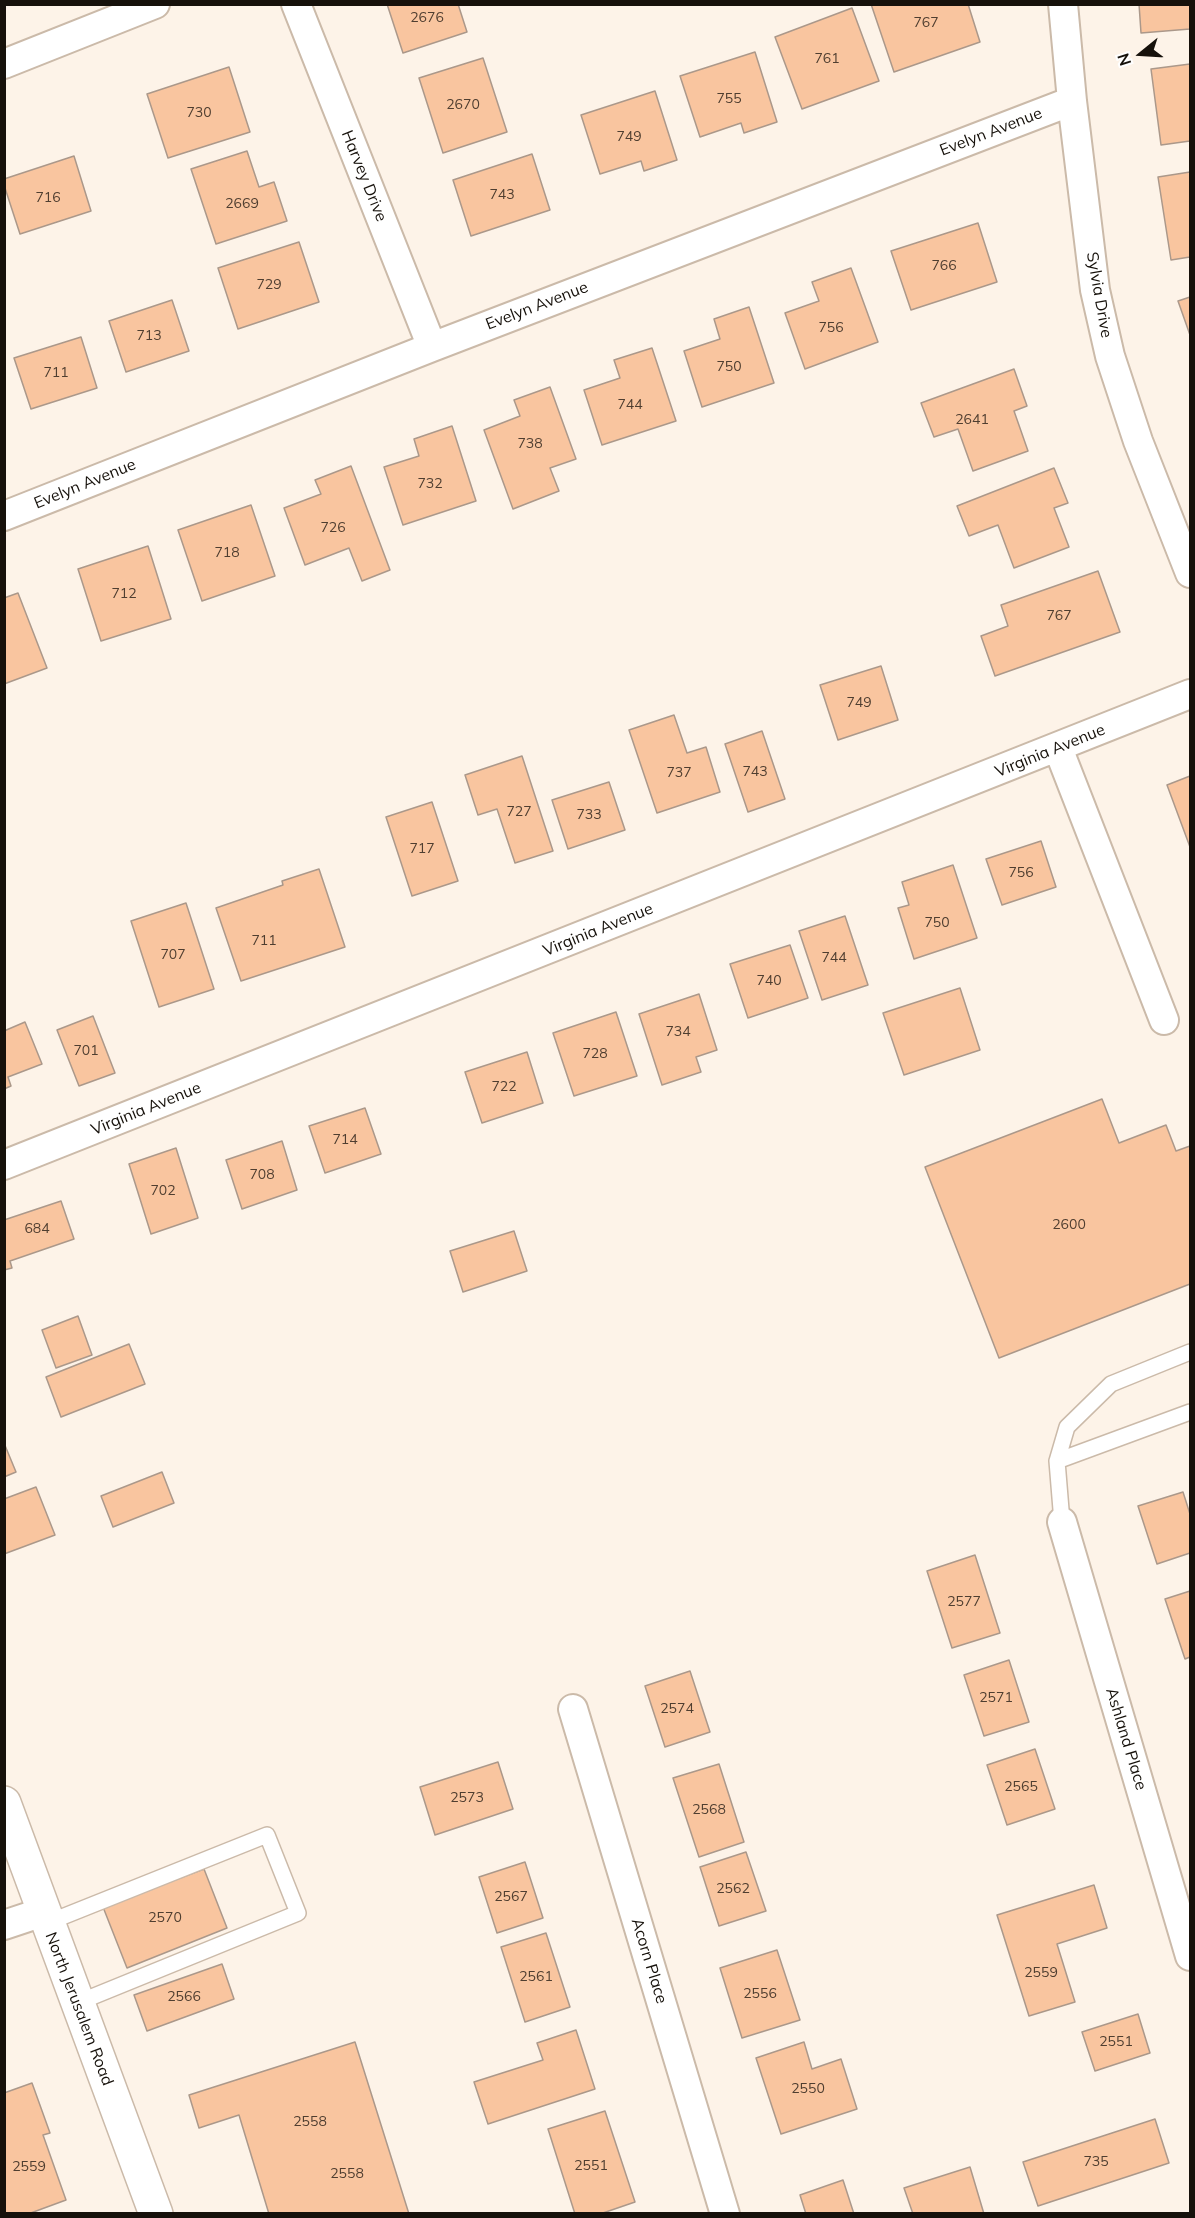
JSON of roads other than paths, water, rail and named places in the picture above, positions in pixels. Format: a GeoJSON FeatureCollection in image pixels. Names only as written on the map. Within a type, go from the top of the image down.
{"type":"FeatureCollection","features":[{"type":"Feature","properties":{"kind":"main road","name":"North Jerusalem Road"},"geometry":{"type":"LineString","coordinates":[[4,1803],[156,2214]]}},
{"type":"Feature","properties":{"kind":"street"},"geometry":{"type":"LineString","coordinates":[[4,64],[154,4]]}},
{"type":"Feature","properties":{"kind":"street","name":"Harvey Drive"},"geometry":{"type":"LineString","coordinates":[[296,4],[432,347]]}},
{"type":"Feature","properties":{"kind":"street","name":"Sylvia Drive"},"geometry":{"type":"LineString","coordinates":[[1063,4],[1072,101],[1095,291],[1110,356],[1138,441],[1191,573]]}},
{"type":"Feature","properties":{"kind":"street","name":"Evelyn Avenue"},"geometry":{"type":"LineString","coordinates":[[4,516],[432,347],[1072,101]]}},
{"type":"Feature","properties":{"kind":"street","name":"Virginia Avenue"},"geometry":{"type":"LineString","coordinates":[[4,1165],[1191,694]]}},
{"type":"Feature","properties":{"kind":"street"},"geometry":{"type":"LineString","coordinates":[[1058,748],[1164,1020]]}},
{"type":"Feature","properties":{"kind":"street","name":"Ashland Place"},"geometry":{"type":"LineString","coordinates":[[1062,1522],[1191,1956]]}},
{"type":"Feature","properties":{"kind":"street","name":"Acorn Place"},"geometry":{"type":"LineString","coordinates":[[573,1709],[724,2214]]}},
{"type":"Feature","properties":{"kind":"street"},"geometry":{"type":"LineString","coordinates":[[4,1925],[45,1917]]}},
{"type":"Feature","properties":{"kind":"lane"},"geometry":{"type":"LineString","coordinates":[[1062,1522],[1056,1461],[1067,1426],[1111,1384],[1191,1352]]}},
{"type":"Feature","properties":{"kind":"lane"},"geometry":{"type":"LineString","coordinates":[[1056,1461],[1191,1412]]}},
{"type":"Feature","properties":{"kind":"lane"},"geometry":{"type":"LineString","coordinates":[[45,1917],[267,1835],[298,1913],[77,2003]]}}]}
